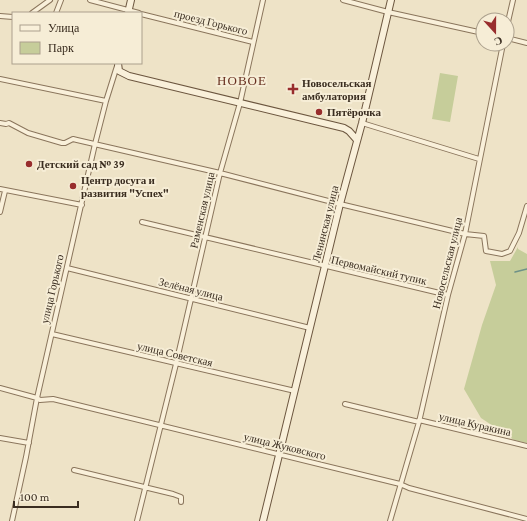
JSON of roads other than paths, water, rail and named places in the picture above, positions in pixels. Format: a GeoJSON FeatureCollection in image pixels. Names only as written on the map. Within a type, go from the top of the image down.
{"type":"FeatureCollection","features":[{"type":"Feature","properties":{"kind":"street"},"geometry":{"type":"LineString","coordinates":[[33,12],[50,0]]}},
{"type":"Feature","properties":{"kind":"street"},"geometry":{"type":"LineString","coordinates":[[56,12],[61,0]]}},
{"type":"Feature","properties":{"kind":"street","name":"проезд Горького"},"geometry":{"type":"LineString","coordinates":[[90,0],[128,12]]}},
{"type":"Feature","properties":{"kind":"street"},"geometry":{"type":"LineString","coordinates":[[128,12],[131,0]]}},
{"type":"Feature","properties":{"kind":"street","name":"Раменская улица"},"geometry":{"type":"LineString","coordinates":[[137,521],[176,364],[220,173],[240,103],[263,0]]}},
{"type":"Feature","properties":{"kind":"street"},"geometry":{"type":"LineString","coordinates":[[343,0],[388,12],[475,31]]}},
{"type":"Feature","properties":{"kind":"street","name":"Ленинская улица"},"geometry":{"type":"LineString","coordinates":[[263,521],[391,0]]}},
{"type":"Feature","properties":{"kind":"street"},"geometry":{"type":"LineString","coordinates":[[510,12],[513,0]]}},
{"type":"Feature","properties":{"kind":"street","name":"проезд Горького"},"geometry":{"type":"LineString","coordinates":[[142,14],[253,42]]}},
{"type":"Feature","properties":{"kind":"street"},"geometry":{"type":"LineString","coordinates":[[0,16],[12,17]]}},
{"type":"Feature","properties":{"kind":"street"},"geometry":{"type":"LineString","coordinates":[[515,40],[527,44]]}},
{"type":"Feature","properties":{"kind":"street","name":"Новосельская улица"},"geometry":{"type":"LineString","coordinates":[[390,521],[419,421],[448,295],[465,234],[501,52]]}},
{"type":"Feature","properties":{"kind":"street"},"geometry":{"type":"LineString","coordinates":[[118,65],[120,71],[129,76],[344,128],[357,140]]}},
{"type":"Feature","properties":{"kind":"street","name":"улица Горького"},"geometry":{"type":"LineString","coordinates":[[12,521],[37,398],[95,144],[106,101],[118,65]]}},
{"type":"Feature","properties":{"kind":"street"},"geometry":{"type":"LineString","coordinates":[[0,80],[106,101]]}},
{"type":"Feature","properties":{"kind":"street"},"geometry":{"type":"LineString","coordinates":[[0,123],[9,123],[28,133],[62,143],[73,139],[220,173],[465,234],[484,236],[486,251],[502,254],[510,251],[520,233],[527,206]]}},
{"type":"Feature","properties":{"kind":"street"},"geometry":{"type":"LineString","coordinates":[[362,123],[479,159]]}},
{"type":"Feature","properties":{"kind":"street"},"geometry":{"type":"LineString","coordinates":[[0,189],[82,205]]}},
{"type":"Feature","properties":{"kind":"street"},"geometry":{"type":"LineString","coordinates":[[0,212],[5,190]]}},
{"type":"Feature","properties":{"kind":"street","name":"Первомайский тупик"},"geometry":{"type":"LineString","coordinates":[[142,222],[448,295]]}},
{"type":"Feature","properties":{"kind":"street","name":"Зелёная улица"},"geometry":{"type":"LineString","coordinates":[[67,268],[310,328]]}},
{"type":"Feature","properties":{"kind":"street","name":"улица Советская"},"geometry":{"type":"LineString","coordinates":[[52,334],[295,391]]}},
{"type":"Feature","properties":{"kind":"street","name":"улица Жуковского"},"geometry":{"type":"LineString","coordinates":[[0,388],[40,400],[53,399],[280,454],[400,484],[409,488],[527,519]]}},
{"type":"Feature","properties":{"kind":"street","name":"улица Куракина"},"geometry":{"type":"LineString","coordinates":[[345,404],[527,446]]}},
{"type":"Feature","properties":{"kind":"street"},"geometry":{"type":"LineString","coordinates":[[0,438],[29,443]]}},
{"type":"Feature","properties":{"kind":"street"},"geometry":{"type":"LineString","coordinates":[[74,470],[173,494],[181,497],[181,502]]}},
{"type":"Feature","properties":{"kind":"waterway"},"geometry":{"type":"LineString","coordinates":[[515,272],[527,269]]}},
{"type":"Feature","properties":{"kind":"place","name":"Новосельская амбулатория"},"geometry":{"type":"Point","coordinates":[293,89]}},
{"type":"Feature","properties":{"kind":"place","name":"Пятёрочка"},"geometry":{"type":"Point","coordinates":[319,112]}},
{"type":"Feature","properties":{"kind":"place","name":"Детский сад № 39"},"geometry":{"type":"Point","coordinates":[29,164]}},
{"type":"Feature","properties":{"kind":"place","name":"Центр досуга и развития \"Успех\""},"geometry":{"type":"Point","coordinates":[73,186]}},
{"type":"Feature","properties":{"kind":"district","name":"НОВОЕ"},"geometry":{"type":"Point","coordinates":[242,80]}}]}
